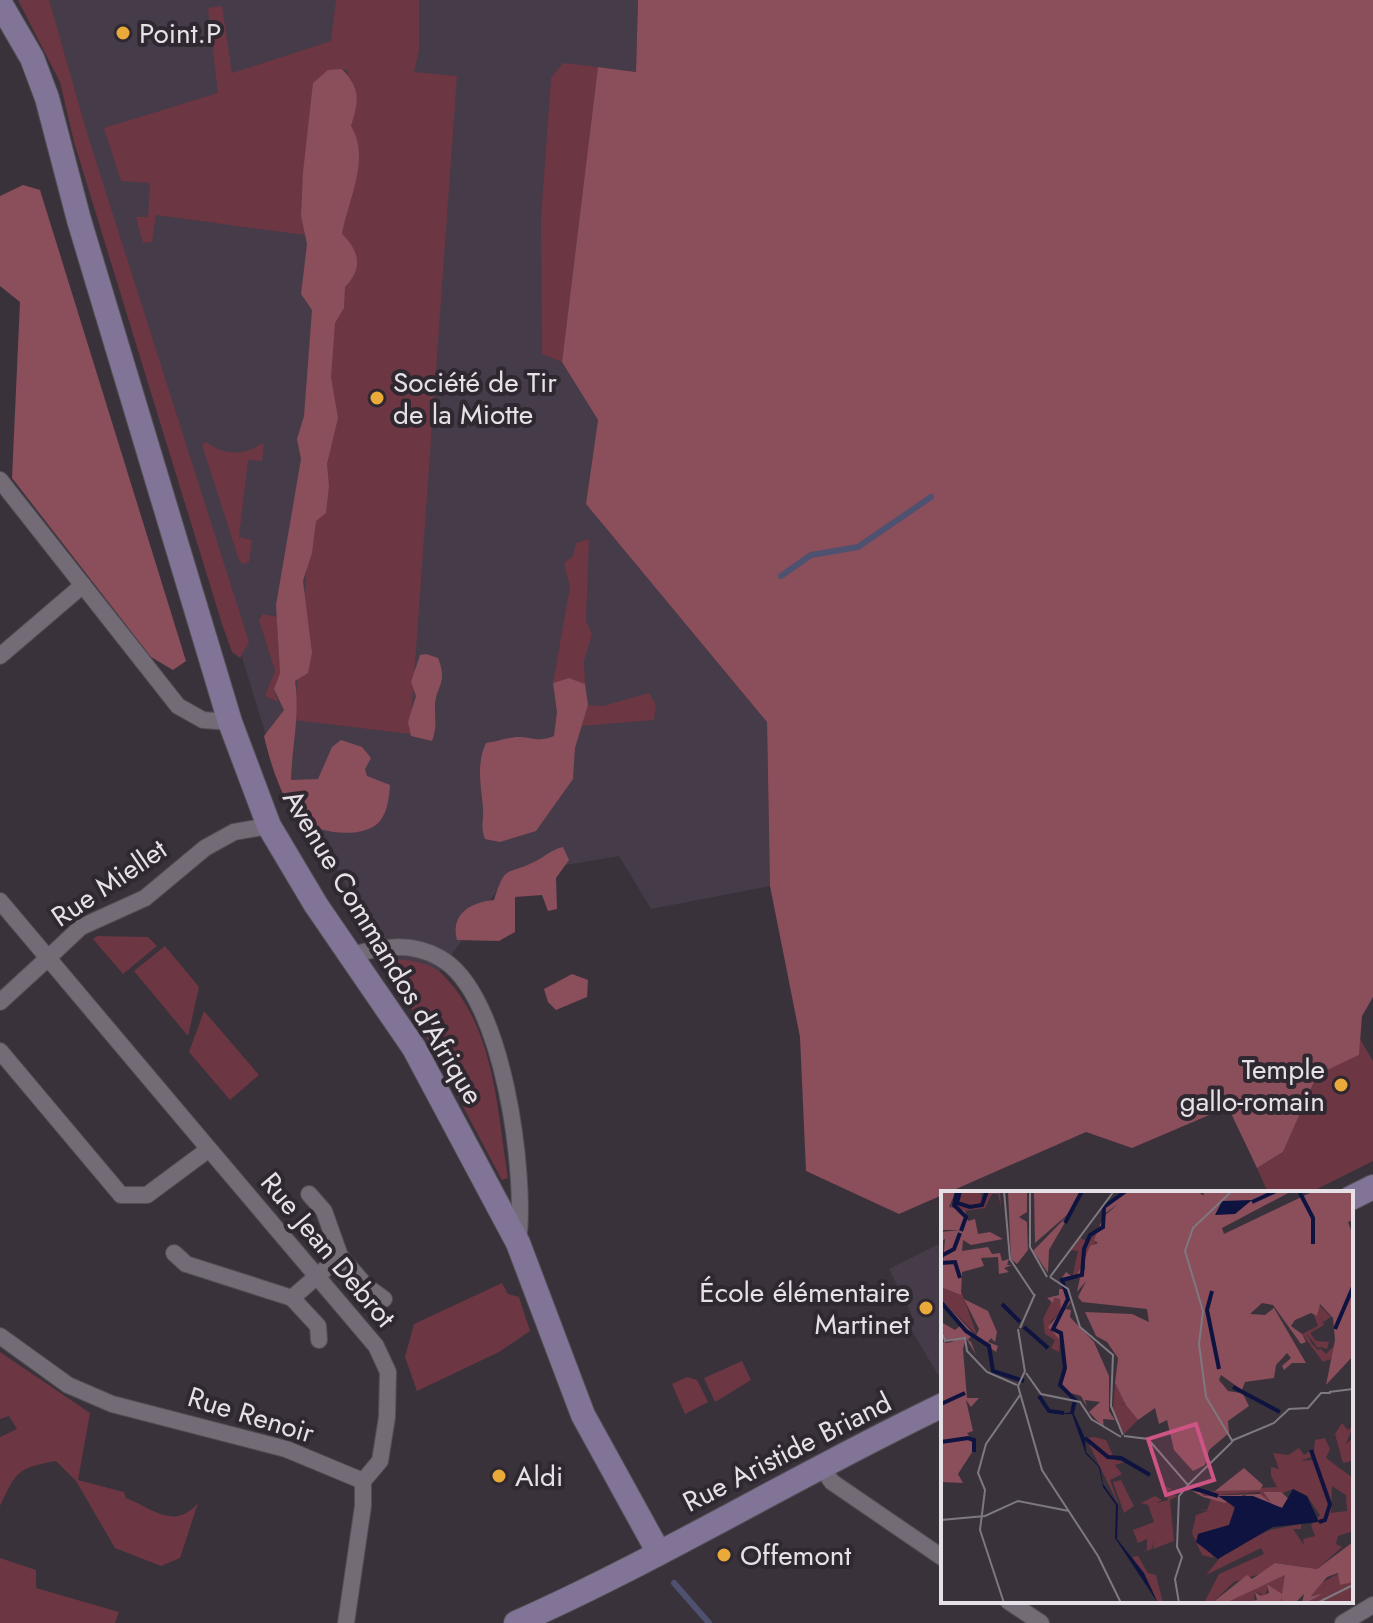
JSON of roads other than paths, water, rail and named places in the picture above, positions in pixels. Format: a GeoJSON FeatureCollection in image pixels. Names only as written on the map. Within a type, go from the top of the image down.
{"type":"FeatureCollection","features":[{"type":"Feature","properties":{"kind":"main road"},"geometry":{"type":"LineString","coordinates":[[0,3],[32,58],[47,98],[72,194]]}},
{"type":"Feature","properties":{"kind":"main road"},"geometry":{"type":"LineString","coordinates":[[0,31],[18,61],[51,151],[72,194]]}},
{"type":"Feature","properties":{"kind":"main road","name":"Avenue Commandos d'Afrique"},"geometry":{"type":"LineString","coordinates":[[72,194],[230,722],[269,826],[414,1048],[518,1243],[583,1415],[659,1553]]}},
{"type":"Feature","properties":{"kind":"main road"},"geometry":{"type":"LineString","coordinates":[[1353,1197],[1373,1187]]}},
{"type":"Feature","properties":{"kind":"main road","name":"Rue Aristide Briand"},"geometry":{"type":"LineString","coordinates":[[516,1623],[599,1586],[941,1406]]}},
{"type":"Feature","properties":{"kind":"street"},"geometry":{"type":"LineString","coordinates":[[0,480],[178,706],[203,720],[230,722]]}},
{"type":"Feature","properties":{"kind":"street"},"geometry":{"type":"LineString","coordinates":[[0,656],[83,585]]}},
{"type":"Feature","properties":{"kind":"street","name":"Rue Miellet"},"geometry":{"type":"LineString","coordinates":[[0,901],[48,958],[81,927],[145,898],[205,848],[234,832],[269,826]]}},
{"type":"Feature","properties":{"kind":"street"},"geometry":{"type":"LineString","coordinates":[[351,955],[387,945],[416,949],[441,958],[468,987],[492,1035],[503,1069],[520,1181],[518,1243]]}},
{"type":"Feature","properties":{"kind":"street"},"geometry":{"type":"LineString","coordinates":[[0,1002],[48,958]]}},
{"type":"Feature","properties":{"kind":"street","name":"Rue Jean Debrot"},"geometry":{"type":"LineString","coordinates":[[48,958],[376,1346],[388,1372],[387,1417],[380,1461],[363,1481]]}},
{"type":"Feature","properties":{"kind":"street"},"geometry":{"type":"LineString","coordinates":[[0,1051],[121,1195],[147,1195],[209,1149]]}},
{"type":"Feature","properties":{"kind":"street"},"geometry":{"type":"LineString","coordinates":[[309,1194],[324,1211],[340,1256],[366,1286],[384,1299]]}},
{"type":"Feature","properties":{"kind":"street"},"geometry":{"type":"LineString","coordinates":[[174,1253],[186,1264],[292,1298],[318,1326],[319,1340]]}},
{"type":"Feature","properties":{"kind":"street"},"geometry":{"type":"LineString","coordinates":[[292,1298],[340,1256]]}},
{"type":"Feature","properties":{"kind":"street","name":"Rue Renoir"},"geometry":{"type":"LineString","coordinates":[[0,1336],[68,1385],[112,1404],[286,1449],[363,1481]]}},
{"type":"Feature","properties":{"kind":"street"},"geometry":{"type":"LineString","coordinates":[[822,1468],[832,1482],[941,1557]]}},
{"type":"Feature","properties":{"kind":"street"},"geometry":{"type":"LineString","coordinates":[[346,1623],[363,1506],[363,1481]]}},
{"type":"Feature","properties":{"kind":"street"},"geometry":{"type":"LineString","coordinates":[[1011,1603],[1041,1623]]}},
{"type":"Feature","properties":{"kind":"street"},"geometry":{"type":"LineString","coordinates":[[1343,1623],[1373,1605]]}},
{"type":"Feature","properties":{"kind":"waterway"},"geometry":{"type":"LineString","coordinates":[[781,576],[811,555],[858,547],[931,497]]}},
{"type":"Feature","properties":{"kind":"waterway"},"geometry":{"type":"LineString","coordinates":[[674,1583],[709,1623]]}},
{"type":"Feature","properties":{"kind":"place","name":"Point.P"},"geometry":{"type":"Point","coordinates":[123,33]}},
{"type":"Feature","properties":{"kind":"place","name":"Société de Tir de la Miotte"},"geometry":{"type":"Point","coordinates":[377,398]}},
{"type":"Feature","properties":{"kind":"place","name":"Temple gallo-romain"},"geometry":{"type":"Point","coordinates":[1341,1085]}},
{"type":"Feature","properties":{"kind":"place","name":"École élémentaire Martinet"},"geometry":{"type":"Point","coordinates":[926,1308]}},
{"type":"Feature","properties":{"kind":"place","name":"Aldi"},"geometry":{"type":"Point","coordinates":[499,1476]}},
{"type":"Feature","properties":{"kind":"place","name":"Offemont"},"geometry":{"type":"Point","coordinates":[724,1555]}}]}
